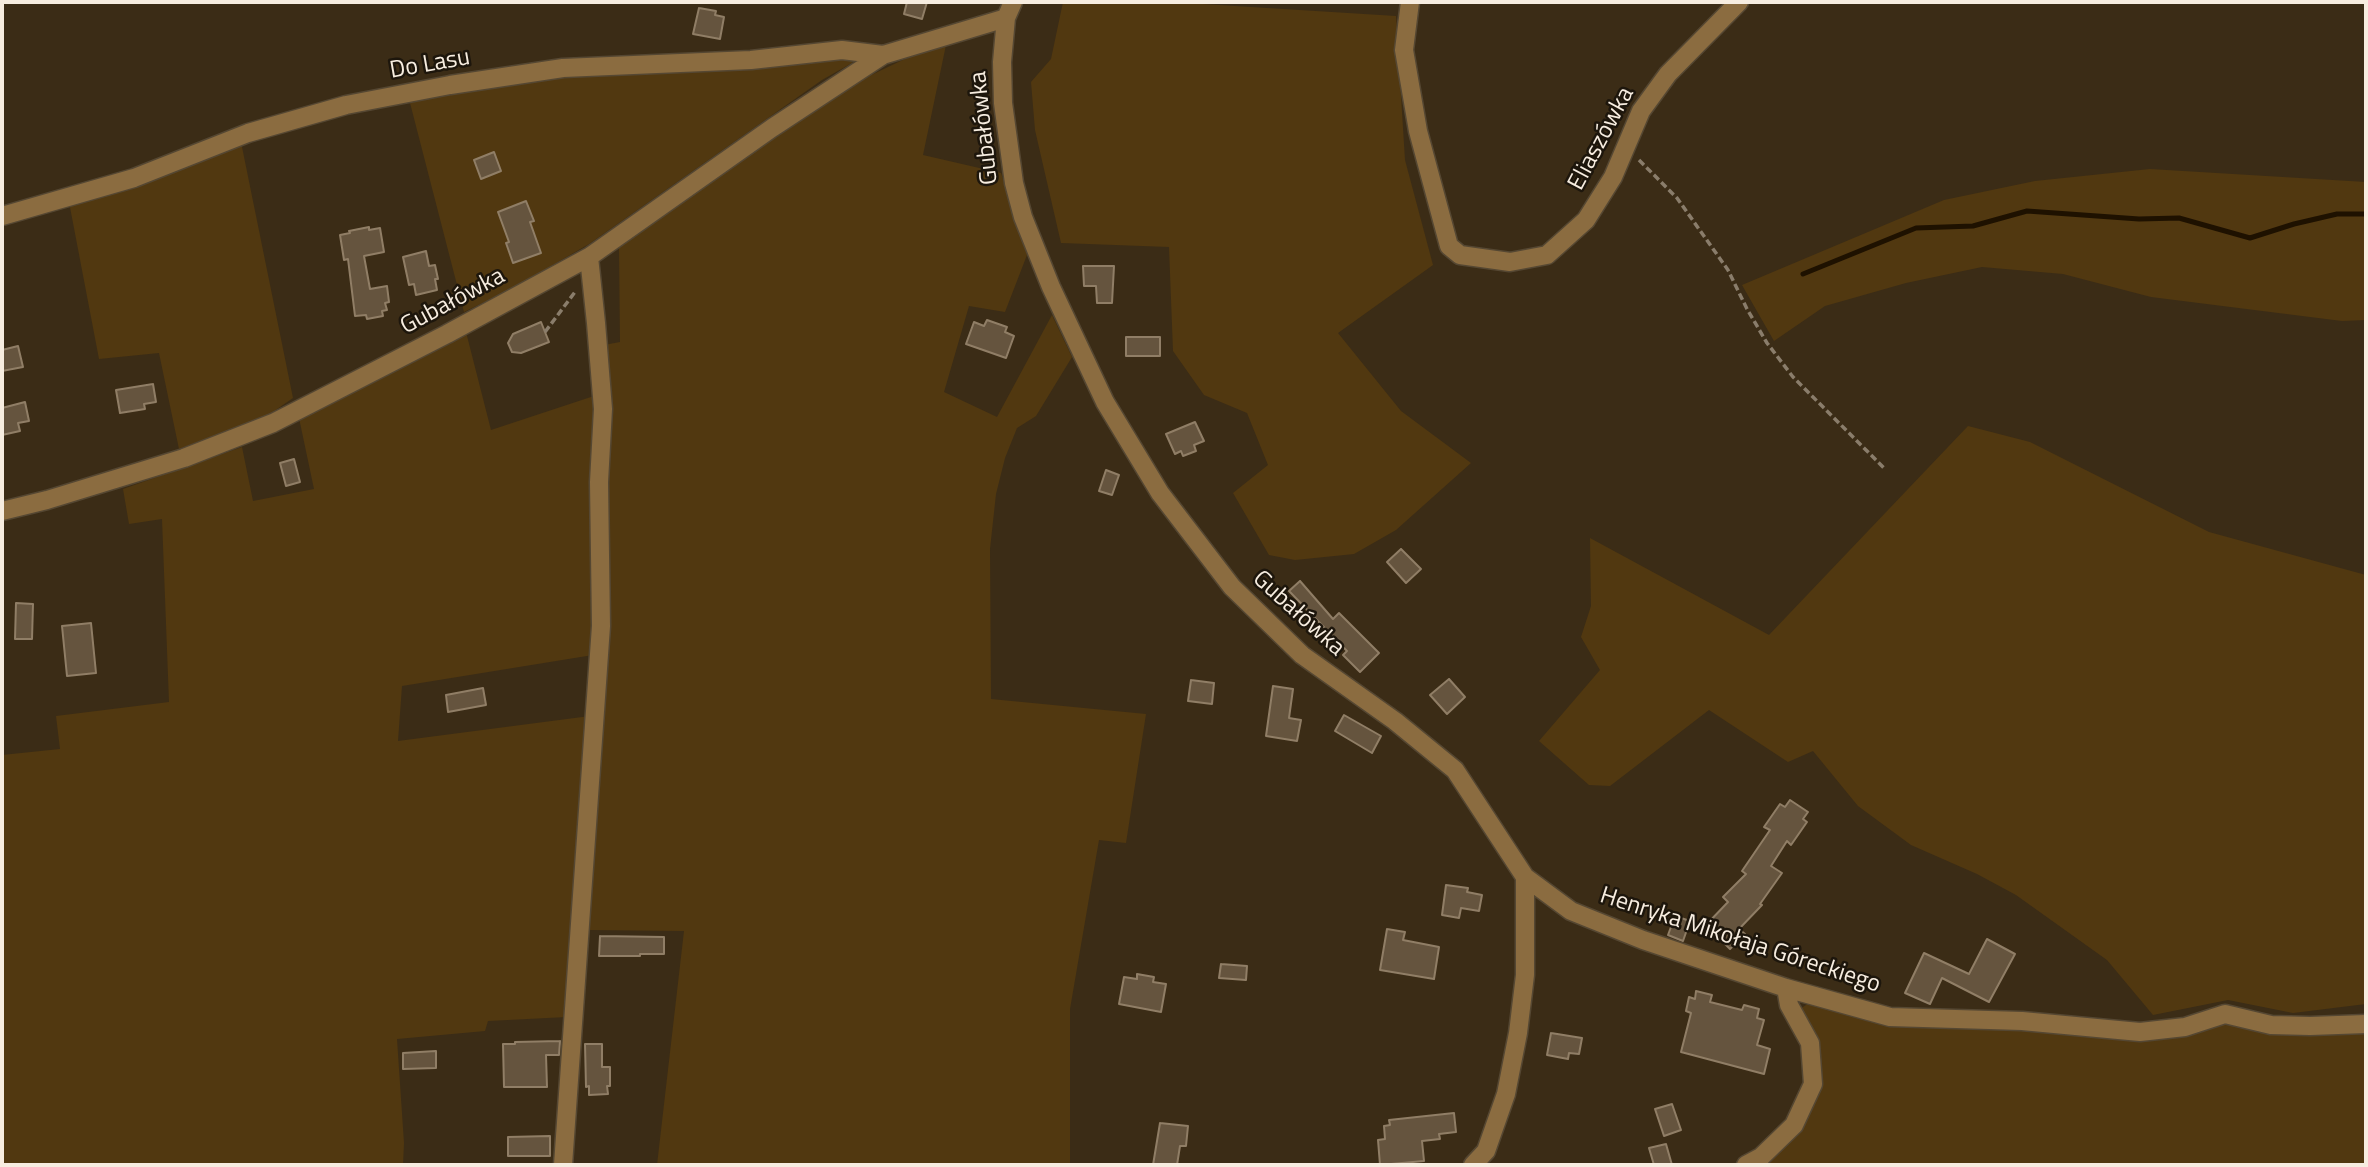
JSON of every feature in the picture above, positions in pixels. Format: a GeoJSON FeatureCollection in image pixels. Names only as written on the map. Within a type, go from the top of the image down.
{"type":"FeatureCollection","features":[{"type":"Feature","properties":{"kind":"street","name":"Eliaszówka"},"geometry":{"type":"LineString","coordinates":[[1410,2],[1404,50],[1418,131],[1450,246],[1460,255],[1510,262],[1547,255],[1586,220],[1613,177],[1642,111],[1668,74],[1739,2]]}},
{"type":"Feature","properties":{"kind":"street","name":"Gubałówka"},"geometry":{"type":"LineString","coordinates":[[2,511],[184,458],[273,423],[447,334],[589,257],[772,128],[883,55],[1010,10],[1002,62],[1003,103],[1014,183],[1023,217],[1064,318],[1112,413],[1160,493],[1231,587],[1302,655],[1395,721],[1455,770],[1525,877]]}},
{"type":"Feature","properties":{"kind":"street","name":"Do Lasu"},"geometry":{"type":"LineString","coordinates":[[2,216],[134,178],[248,133],[346,105],[450,85],[564,68],[726,61],[842,50],[883,55]]}},
{"type":"Feature","properties":{"kind":"street"},"geometry":{"type":"LineString","coordinates":[[563,1165],[601,626],[599,482],[603,409],[589,257]]}},
{"type":"Feature","properties":{"kind":"street","name":"Henryka Mikołaja Góreckiego"},"geometry":{"type":"LineString","coordinates":[[1525,877],[1571,911],[1643,940],[1786,988],[1891,1017],[2022,1021],[2140,1032],[2185,1027],[2225,1014],[2271,1025],[2366,1024]]}},
{"type":"Feature","properties":{"kind":"street"},"geometry":{"type":"LineString","coordinates":[[1473,1165],[1486,1151],[1506,1094],[1518,1033],[1525,975],[1525,877]]}},
{"type":"Feature","properties":{"kind":"street"},"geometry":{"type":"LineString","coordinates":[[1746,1165],[1761,1157],[1794,1125],[1813,1084],[1810,1043],[1789,1005],[1786,988]]}},
{"type":"Feature","properties":{"kind":"path"},"geometry":{"type":"LineString","coordinates":[[1625,150],[1642,162],[1677,198],[1728,270],[1767,343],[1793,377],[1884,468]]}},
{"type":"Feature","properties":{"kind":"path"},"geometry":{"type":"LineString","coordinates":[[545,332],[578,288],[592,276]]}},
{"type":"Feature","properties":{"kind":"shaded area"},"geometry":{"type":"Polygon","coordinates":[[[1063,2],[1171,2],[1396,16],[1405,160],[1433,265],[1338,333],[1401,411],[1471,463],[1396,530],[1354,554],[1295,560],[1269,555],[1233,493],[1268,465],[1247,413],[1204,395],[1173,351],[1169,247],[1061,243],[1035,130],[1031,82],[1051,59],[1063,2]]]}},
{"type":"Feature","properties":{"kind":"shaded area"},"geometry":{"type":"Polygon","coordinates":[[[946,45],[923,155],[1001,173],[1027,255],[1005,312],[969,306],[944,392],[997,417],[1052,315],[1072,357],[1036,416],[1017,428],[1005,458],[996,494],[990,549],[991,699],[1146,714],[1126,843],[1099,840],[1070,1009],[1070,1165],[657,1165],[684,931],[589,930],[608,653],[604,345],[620,342],[619,248],[765,142],[863,79],[913,55],[946,45]]]}},
{"type":"Feature","properties":{"kind":"shaded area"},"geometry":{"type":"Polygon","coordinates":[[[853,58],[852,63],[822,80],[589,244],[513,288],[464,312],[409,99],[507,80],[853,58]]]}},
{"type":"Feature","properties":{"kind":"shaded area"},"geometry":{"type":"Polygon","coordinates":[[[241,142],[293,398],[267,416],[179,449],[159,353],[99,359],[69,202],[241,142]]]}},
{"type":"Feature","properties":{"kind":"shaded area"},"geometry":{"type":"Polygon","coordinates":[[[2150,169],[2366,182],[2366,320],[2342,321],[2151,297],[2063,274],[1982,267],[1906,283],[1825,306],[1774,341],[1742,285],[1944,200],[2035,181],[2150,169]]]}},
{"type":"Feature","properties":{"kind":"shaded area"},"geometry":{"type":"Polygon","coordinates":[[[466,332],[491,430],[600,394],[593,655],[402,686],[398,741],[590,716],[567,1017],[488,1021],[485,1031],[397,1039],[403,1165],[2,1165],[2,755],[60,749],[56,716],[169,702],[162,519],[129,524],[123,489],[242,447],[253,501],[314,489],[299,418],[466,332]]]}},
{"type":"Feature","properties":{"kind":"shaded area"},"geometry":{"type":"Polygon","coordinates":[[[1968,426],[2030,442],[2209,532],[2366,575],[2366,1004],[2293,1013],[2228,1000],[2153,1015],[2107,960],[2016,895],[1977,874],[1911,845],[1858,806],[1813,751],[1788,762],[1709,710],[1610,786],[1589,785],[1539,741],[1600,670],[1581,637],[1591,606],[1590,538],[1769,635],[1968,426]]]}},
{"type":"Feature","properties":{"kind":"shaded area"},"geometry":{"type":"Polygon","coordinates":[[[1812,1001],[1900,1026],[2018,1029],[2224,1023],[2269,1032],[2366,1032],[2366,1165],[1758,1165],[1812,1104],[1800,1009],[1812,1001]]]}},
{"type":"Feature","properties":{"kind":"building"},"geometry":{"type":"Polygon","coordinates":[[[907,2],[927,2],[922,19],[904,14],[907,2]]]}},
{"type":"Feature","properties":{"kind":"building"},"geometry":{"type":"Polygon","coordinates":[[[699,8],[716,11],[715,15],[724,17],[720,39],[693,34],[699,8]]]}},
{"type":"Feature","properties":{"kind":"building"},"geometry":{"type":"Polygon","coordinates":[[[494,152],[501,171],[481,179],[474,160],[494,152]]]}},
{"type":"Feature","properties":{"kind":"building"},"geometry":{"type":"Polygon","coordinates":[[[526,201],[534,221],[530,222],[541,253],[513,263],[498,212],[526,201]]]}},
{"type":"Feature","properties":{"kind":"building"},"geometry":{"type":"Polygon","coordinates":[[[369,227],[369,230],[380,228],[384,252],[364,256],[370,289],[387,286],[389,302],[385,303],[387,310],[382,311],[383,316],[367,319],[366,315],[355,316],[348,259],[344,260],[340,235],[369,227]]]}},
{"type":"Feature","properties":{"kind":"building"},"geometry":{"type":"Polygon","coordinates":[[[426,251],[429,266],[435,265],[437,290],[416,295],[414,284],[409,285],[403,257],[426,251]]]}},
{"type":"Feature","properties":{"kind":"building"},"geometry":{"type":"Polygon","coordinates":[[[1083,266],[1114,266],[1112,303],[1097,303],[1096,286],[1084,286],[1083,266]]]}},
{"type":"Feature","properties":{"kind":"building"},"geometry":{"type":"Polygon","coordinates":[[[987,320],[1007,327],[1005,332],[1014,336],[1006,358],[966,344],[974,322],[984,326],[987,320]]]}},
{"type":"Feature","properties":{"kind":"building"},"geometry":{"type":"Polygon","coordinates":[[[541,322],[549,342],[521,353],[512,352],[508,343],[513,334],[541,322]]]}},
{"type":"Feature","properties":{"kind":"building"},"geometry":{"type":"Polygon","coordinates":[[[1126,337],[1160,337],[1160,356],[1126,356],[1126,337]]]}},
{"type":"Feature","properties":{"kind":"building"},"geometry":{"type":"Polygon","coordinates":[[[18,346],[23,367],[2,371],[2,350],[18,346]]]}},
{"type":"Feature","properties":{"kind":"building"},"geometry":{"type":"Polygon","coordinates":[[[153,384],[156,402],[144,404],[145,409],[120,413],[116,390],[153,384]]]}},
{"type":"Feature","properties":{"kind":"building"},"geometry":{"type":"Polygon","coordinates":[[[25,402],[29,421],[18,423],[20,431],[2,435],[2,408],[25,402]]]}},
{"type":"Feature","properties":{"kind":"building"},"geometry":{"type":"Polygon","coordinates":[[[1195,422],[1204,441],[1194,445],[1196,451],[1183,456],[1181,451],[1175,454],[1166,434],[1195,422]]]}},
{"type":"Feature","properties":{"kind":"building"},"geometry":{"type":"Polygon","coordinates":[[[294,459],[300,482],[286,486],[280,463],[294,459]]]}},
{"type":"Feature","properties":{"kind":"building"},"geometry":{"type":"Polygon","coordinates":[[[1106,470],[1119,475],[1112,495],[1099,491],[1106,470]]]}},
{"type":"Feature","properties":{"kind":"building"},"geometry":{"type":"Polygon","coordinates":[[[1401,549],[1421,569],[1406,583],[1387,562],[1401,549]]]}},
{"type":"Feature","properties":{"kind":"building"},"geometry":{"type":"Polygon","coordinates":[[[1300,581],[1333,619],[1339,613],[1379,653],[1360,672],[1343,655],[1347,651],[1289,591],[1300,581]]]}},
{"type":"Feature","properties":{"kind":"building"},"geometry":{"type":"Polygon","coordinates":[[[16,603],[33,604],[32,639],[15,639],[16,603]]]}},
{"type":"Feature","properties":{"kind":"building"},"geometry":{"type":"Polygon","coordinates":[[[91,623],[96,673],[67,676],[62,626],[91,623]]]}},
{"type":"Feature","properties":{"kind":"building"},"geometry":{"type":"Polygon","coordinates":[[[1449,679],[1465,697],[1447,714],[1430,695],[1449,679]]]}},
{"type":"Feature","properties":{"kind":"building"},"geometry":{"type":"Polygon","coordinates":[[[1191,680],[1214,683],[1212,704],[1188,701],[1191,680]]]}},
{"type":"Feature","properties":{"kind":"building"},"geometry":{"type":"Polygon","coordinates":[[[1273,686],[1293,689],[1289,718],[1301,720],[1297,741],[1266,736],[1273,686]]]}},
{"type":"Feature","properties":{"kind":"building"},"geometry":{"type":"Polygon","coordinates":[[[483,688],[486,705],[448,712],[446,695],[483,688]]]}},
{"type":"Feature","properties":{"kind":"building"},"geometry":{"type":"Polygon","coordinates":[[[1344,715],[1381,736],[1372,753],[1335,731],[1344,715]]]}},
{"type":"Feature","properties":{"kind":"building"},"geometry":{"type":"Polygon","coordinates":[[[1790,800],[1808,812],[1803,819],[1807,822],[1791,845],[1787,841],[1771,866],[1782,873],[1760,904],[1762,905],[1739,929],[1745,934],[1730,949],[1706,925],[1728,902],[1723,897],[1746,874],[1742,871],[1770,830],[1764,827],[1780,804],[1785,807],[1790,800]]]}},
{"type":"Feature","properties":{"kind":"building"},"geometry":{"type":"Polygon","coordinates":[[[1446,885],[1468,888],[1467,892],[1482,895],[1479,911],[1461,908],[1459,918],[1442,915],[1446,885]]]}},
{"type":"Feature","properties":{"kind":"building"},"geometry":{"type":"Polygon","coordinates":[[[1675,916],[1690,921],[1683,941],[1668,935],[1675,916]]]}},
{"type":"Feature","properties":{"kind":"building"},"geometry":{"type":"Polygon","coordinates":[[[1387,929],[1405,932],[1403,940],[1439,947],[1434,979],[1380,970],[1387,929]]]}},
{"type":"Feature","properties":{"kind":"building"},"geometry":{"type":"Polygon","coordinates":[[[600,936],[664,937],[664,954],[599,956],[600,936]]]}},
{"type":"Feature","properties":{"kind":"building"},"geometry":{"type":"Polygon","coordinates":[[[1987,939],[2015,954],[1989,1002],[1942,978],[1930,1004],[1905,993],[1924,953],[1969,974],[1987,939]]]}},
{"type":"Feature","properties":{"kind":"building"},"geometry":{"type":"Polygon","coordinates":[[[1221,964],[1247,966],[1246,980],[1219,978],[1221,964]]]}},
{"type":"Feature","properties":{"kind":"building"},"geometry":{"type":"Polygon","coordinates":[[[1137,974],[1154,977],[1153,982],[1166,984],[1161,1012],[1119,1004],[1124,977],[1137,979],[1137,974]]]}},
{"type":"Feature","properties":{"kind":"building"},"geometry":{"type":"Polygon","coordinates":[[[1696,991],[1712,995],[1710,1002],[1742,1010],[1744,1005],[1759,1009],[1757,1018],[1764,1020],[1757,1045],[1770,1049],[1764,1074],[1681,1052],[1691,1013],[1686,1011],[1689,997],[1695,999],[1696,991]]]}},
{"type":"Feature","properties":{"kind":"building"},"geometry":{"type":"Polygon","coordinates":[[[1551,1033],[1582,1038],[1579,1054],[1569,1053],[1568,1059],[1547,1055],[1551,1033]]]}},
{"type":"Feature","properties":{"kind":"building"},"geometry":{"type":"Polygon","coordinates":[[[560,1041],[559,1055],[546,1055],[547,1087],[504,1087],[503,1044],[560,1041]]]}},
{"type":"Feature","properties":{"kind":"building"},"geometry":{"type":"Polygon","coordinates":[[[585,1044],[602,1044],[602,1067],[610,1067],[608,1094],[589,1095],[589,1086],[586,1087],[585,1044]]]}},
{"type":"Feature","properties":{"kind":"building"},"geometry":{"type":"Polygon","coordinates":[[[436,1051],[436,1068],[403,1069],[403,1053],[436,1051]]]}},
{"type":"Feature","properties":{"kind":"building"},"geometry":{"type":"Polygon","coordinates":[[[1672,1104],[1681,1130],[1664,1136],[1655,1109],[1672,1104]]]}},
{"type":"Feature","properties":{"kind":"building"},"geometry":{"type":"Polygon","coordinates":[[[1454,1113],[1456,1132],[1439,1134],[1440,1139],[1422,1141],[1424,1161],[1380,1165],[1378,1140],[1385,1139],[1384,1126],[1390,1125],[1389,1120],[1454,1113]]]}},
{"type":"Feature","properties":{"kind":"building"},"geometry":{"type":"Polygon","coordinates":[[[1160,1123],[1188,1126],[1186,1146],[1180,1146],[1177,1165],[1153,1165],[1160,1123]]]}},
{"type":"Feature","properties":{"kind":"building"},"geometry":{"type":"Polygon","coordinates":[[[550,1136],[550,1156],[508,1156],[508,1137],[550,1136]]]}},
{"type":"Feature","properties":{"kind":"building"},"geometry":{"type":"Polygon","coordinates":[[[1666,1144],[1672,1165],[1654,1165],[1649,1148],[1666,1144]]]}},
{"type":"Feature","properties":{"kind":"waterway"},"geometry":{"type":"LineString","coordinates":[[1803,274],[1916,228],[1973,226],[2027,211],[2139,219],[2179,218],[2250,238],[2337,214],[2366,214]]}}]}
